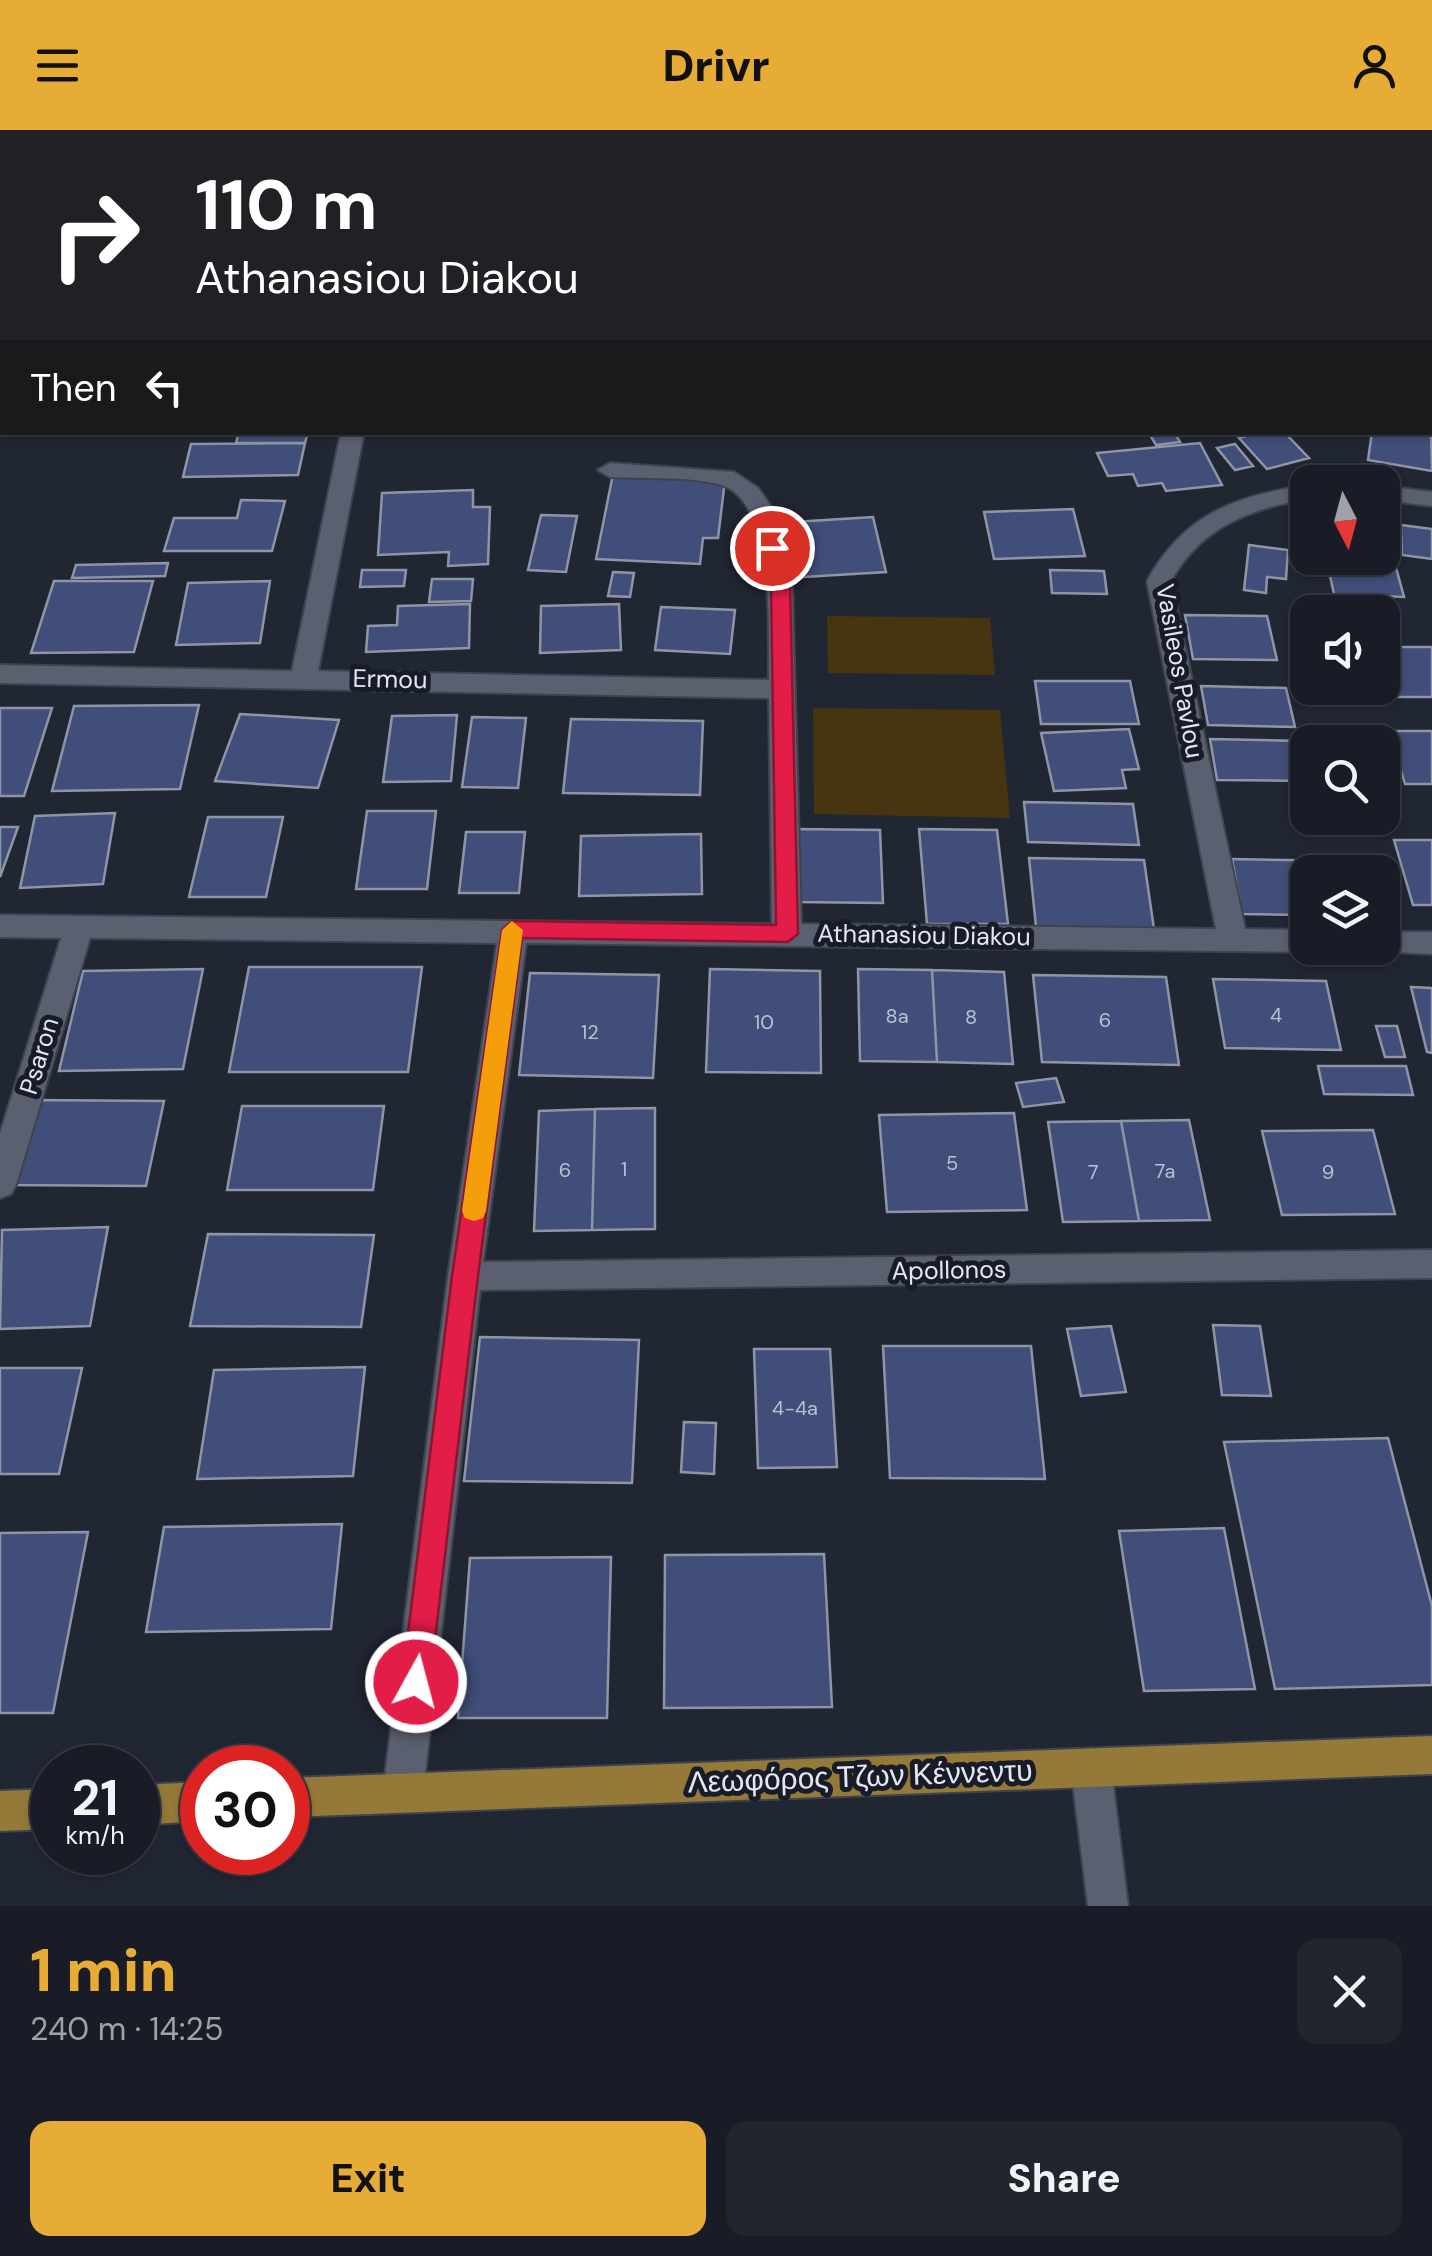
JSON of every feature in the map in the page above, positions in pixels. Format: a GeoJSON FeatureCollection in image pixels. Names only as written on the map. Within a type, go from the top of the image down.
{"type":"FeatureCollection","features":[{"type":"Feature","properties":{"kind":"main road","name":"Λεωφόρος Τζων Κέννεντυ"},"geometry":{"type":"LineString","coordinates":[[310,1797],[1432,1755]]}},
{"type":"Feature","properties":{"kind":"main road"},"geometry":{"type":"LineString","coordinates":[[0,1811],[30,1810]]}},
{"type":"Feature","properties":{"kind":"street"},"geometry":{"type":"LineString","coordinates":[[304,677],[352,435]]}},
{"type":"Feature","properties":{"kind":"street"},"geometry":{"type":"LineString","coordinates":[[610,470],[726,477],[750,494],[765,515],[780,582],[788,934]]}},
{"type":"Feature","properties":{"kind":"street"},"geometry":{"type":"LineString","coordinates":[[1400,495],[1432,498]]}},
{"type":"Feature","properties":{"kind":"street","name":"Vasileos Pavlou"},"geometry":{"type":"LineString","coordinates":[[1233,940],[1159,580],[1168,558],[1209,521],[1244,506],[1290,496]]}},
{"type":"Feature","properties":{"kind":"street","name":"Ermou"},"geometry":{"type":"LineString","coordinates":[[0,674],[304,677],[781,690]]}},
{"type":"Feature","properties":{"kind":"street","name":"Athanasiou Diakou"},"geometry":{"type":"LineString","coordinates":[[0,926],[1290,941]]}},
{"type":"Feature","properties":{"kind":"street","name":"Psaron"},"geometry":{"type":"LineString","coordinates":[[0,1185],[79,927]]}},
{"type":"Feature","properties":{"kind":"street"},"geometry":{"type":"LineString","coordinates":[[403,1792],[465,1276],[512,930]]}},
{"type":"Feature","properties":{"kind":"street"},"geometry":{"type":"LineString","coordinates":[[1400,943],[1432,944]]}},
{"type":"Feature","properties":{"kind":"street","name":"Apollonos"},"geometry":{"type":"LineString","coordinates":[[465,1276],[1432,1264]]}},
{"type":"Feature","properties":{"kind":"street"},"geometry":{"type":"LineString","coordinates":[[1091,1768],[1108,1906]]}},
{"type":"Feature","properties":{"kind":"shaded area"},"geometry":{"type":"Polygon","coordinates":[[[827,616],[990,618],[995,675],[828,673],[827,616]]]}},
{"type":"Feature","properties":{"kind":"shaded area"},"geometry":{"type":"Polygon","coordinates":[[[813,708],[1000,710],[1010,818],[814,814],[813,708]]]}},
{"type":"Feature","properties":{"kind":"building"},"geometry":{"type":"Polygon","coordinates":[[[238,435],[307,435],[305,443],[236,443],[238,435]]]}},
{"type":"Feature","properties":{"kind":"building"},"geometry":{"type":"Polygon","coordinates":[[[1150,435],[1176,435],[1180,442],[1156,445],[1150,435]]]}},
{"type":"Feature","properties":{"kind":"building"},"geometry":{"type":"Polygon","coordinates":[[[1287,435],[1309,458],[1267,469],[1239,438],[1287,435]]]}},
{"type":"Feature","properties":{"kind":"building"},"geometry":{"type":"Polygon","coordinates":[[[1372,435],[1431,435],[1432,471],[1368,460],[1372,435]]]}},
{"type":"Feature","properties":{"kind":"building"},"geometry":{"type":"Polygon","coordinates":[[[305,443],[298,475],[183,477],[191,444],[305,443]]]}},
{"type":"Feature","properties":{"kind":"building"},"geometry":{"type":"Polygon","coordinates":[[[1200,443],[1222,485],[1166,491],[1162,483],[1138,486],[1133,474],[1108,476],[1097,453],[1200,443]]]}},
{"type":"Feature","properties":{"kind":"building"},"geometry":{"type":"Polygon","coordinates":[[[1235,444],[1253,466],[1235,470],[1217,448],[1235,444]]]}},
{"type":"Feature","properties":{"kind":"building"},"geometry":{"type":"Polygon","coordinates":[[[613,474],[725,480],[718,538],[703,538],[700,564],[596,559],[613,474]]]}},
{"type":"Feature","properties":{"kind":"building"},"geometry":{"type":"Polygon","coordinates":[[[473,490],[473,507],[490,507],[488,564],[448,566],[449,552],[378,555],[382,493],[473,490]]]}},
{"type":"Feature","properties":{"kind":"building"},"geometry":{"type":"Polygon","coordinates":[[[241,500],[285,501],[272,551],[164,551],[174,518],[237,518],[241,500]]]}},
{"type":"Feature","properties":{"kind":"building"},"geometry":{"type":"Polygon","coordinates":[[[1073,509],[1085,556],[994,559],[984,512],[1073,509]]]}},
{"type":"Feature","properties":{"kind":"building"},"geometry":{"type":"Polygon","coordinates":[[[541,515],[577,516],[566,572],[528,570],[541,515]]]}},
{"type":"Feature","properties":{"kind":"building"},"geometry":{"type":"Polygon","coordinates":[[[873,517],[886,572],[804,577],[794,522],[873,517]]]}},
{"type":"Feature","properties":{"kind":"building"},"geometry":{"type":"Polygon","coordinates":[[[1401,525],[1432,529],[1432,559],[1402,555],[1401,525]]]}},
{"type":"Feature","properties":{"kind":"building"},"geometry":{"type":"Polygon","coordinates":[[[1249,545],[1288,550],[1286,579],[1267,577],[1266,593],[1244,590],[1249,545]]]}},
{"type":"Feature","properties":{"kind":"building"},"geometry":{"type":"Polygon","coordinates":[[[168,563],[165,576],[72,578],[76,565],[168,563]]]}},
{"type":"Feature","properties":{"kind":"building"},"geometry":{"type":"Polygon","coordinates":[[[362,570],[406,570],[404,586],[360,587],[362,570]]]}},
{"type":"Feature","properties":{"kind":"building"},"geometry":{"type":"Polygon","coordinates":[[[1050,570],[1104,571],[1107,594],[1052,593],[1050,570]]]}},
{"type":"Feature","properties":{"kind":"building"},"geometry":{"type":"Polygon","coordinates":[[[613,572],[634,573],[630,597],[608,596],[613,572]]]}},
{"type":"Feature","properties":{"kind":"building"},"geometry":{"type":"Polygon","coordinates":[[[1330,575],[1398,575],[1404,597],[1400,595],[1334,594],[1330,575]]]}},
{"type":"Feature","properties":{"kind":"building"},"geometry":{"type":"Polygon","coordinates":[[[432,579],[473,579],[471,601],[429,602],[432,579]]]}},
{"type":"Feature","properties":{"kind":"building"},"geometry":{"type":"Polygon","coordinates":[[[54,581],[153,581],[134,652],[31,653],[54,581]]]}},
{"type":"Feature","properties":{"kind":"building"},"geometry":{"type":"Polygon","coordinates":[[[270,581],[260,643],[176,645],[188,583],[270,581]]]}},
{"type":"Feature","properties":{"kind":"building"},"geometry":{"type":"Polygon","coordinates":[[[470,604],[469,648],[366,652],[368,626],[397,625],[398,606],[470,604]]]}},
{"type":"Feature","properties":{"kind":"building"},"geometry":{"type":"Polygon","coordinates":[[[619,604],[621,650],[540,653],[541,606],[619,604]]]}},
{"type":"Feature","properties":{"kind":"building"},"geometry":{"type":"Polygon","coordinates":[[[661,607],[735,610],[730,654],[655,650],[661,607]]]}},
{"type":"Feature","properties":{"kind":"building"},"geometry":{"type":"Polygon","coordinates":[[[1185,615],[1267,616],[1277,660],[1193,659],[1185,615]]]}},
{"type":"Feature","properties":{"kind":"building"},"geometry":{"type":"Polygon","coordinates":[[[1400,647],[1432,647],[1432,697],[1400,697],[1400,647]]]}},
{"type":"Feature","properties":{"kind":"building"},"geometry":{"type":"Polygon","coordinates":[[[1035,681],[1130,681],[1139,724],[1041,724],[1035,681]]]}},
{"type":"Feature","properties":{"kind":"building"},"geometry":{"type":"Polygon","coordinates":[[[1201,686],[1286,688],[1295,725],[1290,727],[1208,725],[1201,686]]]}},
{"type":"Feature","properties":{"kind":"building"},"geometry":{"type":"Polygon","coordinates":[[[199,705],[180,789],[52,791],[74,706],[199,705]]]}},
{"type":"Feature","properties":{"kind":"building"},"geometry":{"type":"Polygon","coordinates":[[[0,708],[52,708],[24,796],[0,796],[0,708]]]}},
{"type":"Feature","properties":{"kind":"building"},"geometry":{"type":"Polygon","coordinates":[[[240,714],[339,720],[318,788],[215,781],[240,714]]]}},
{"type":"Feature","properties":{"kind":"building"},"geometry":{"type":"Polygon","coordinates":[[[457,715],[451,781],[383,782],[392,716],[457,715]]]}},
{"type":"Feature","properties":{"kind":"building"},"geometry":{"type":"Polygon","coordinates":[[[472,717],[526,718],[518,788],[462,787],[472,717]]]}},
{"type":"Feature","properties":{"kind":"building"},"geometry":{"type":"Polygon","coordinates":[[[571,719],[703,721],[700,795],[563,793],[571,719]]]}},
{"type":"Feature","properties":{"kind":"building"},"geometry":{"type":"Polygon","coordinates":[[[1129,729],[1139,769],[1122,770],[1126,788],[1054,791],[1041,733],[1129,729]]]}},
{"type":"Feature","properties":{"kind":"building"},"geometry":{"type":"Polygon","coordinates":[[[1400,731],[1432,731],[1432,784],[1405,784],[1400,767],[1400,731]]]}},
{"type":"Feature","properties":{"kind":"building"},"geometry":{"type":"Polygon","coordinates":[[[1210,739],[1290,741],[1290,781],[1217,780],[1210,739]]]}},
{"type":"Feature","properties":{"kind":"building"},"geometry":{"type":"Polygon","coordinates":[[[1024,802],[1133,804],[1139,845],[1028,842],[1024,802]]]}},
{"type":"Feature","properties":{"kind":"building"},"geometry":{"type":"Polygon","coordinates":[[[367,811],[436,811],[427,889],[356,889],[367,811]]]}},
{"type":"Feature","properties":{"kind":"building"},"geometry":{"type":"Polygon","coordinates":[[[115,813],[103,884],[20,888],[35,816],[115,813]]]}},
{"type":"Feature","properties":{"kind":"building"},"geometry":{"type":"Polygon","coordinates":[[[208,817],[283,817],[266,897],[189,897],[208,817]]]}},
{"type":"Feature","properties":{"kind":"building"},"geometry":{"type":"Polygon","coordinates":[[[0,827],[18,827],[0,877],[0,827]]]}},
{"type":"Feature","properties":{"kind":"building"},"geometry":{"type":"Polygon","coordinates":[[[795,829],[880,830],[883,903],[796,902],[795,829]]]}},
{"type":"Feature","properties":{"kind":"building"},"geometry":{"type":"Polygon","coordinates":[[[919,829],[997,830],[1008,924],[927,924],[919,829]]]}},
{"type":"Feature","properties":{"kind":"building"},"geometry":{"type":"Polygon","coordinates":[[[466,832],[525,832],[519,893],[459,893],[466,832]]]}},
{"type":"Feature","properties":{"kind":"building"},"geometry":{"type":"Polygon","coordinates":[[[701,834],[702,894],[579,896],[581,836],[701,834]]]}},
{"type":"Feature","properties":{"kind":"building"},"geometry":{"type":"Polygon","coordinates":[[[1394,840],[1432,840],[1432,905],[1413,905],[1394,840]]]}},
{"type":"Feature","properties":{"kind":"building"},"geometry":{"type":"Polygon","coordinates":[[[1029,858],[1144,860],[1154,929],[1036,927],[1029,858]]]}},
{"type":"Feature","properties":{"kind":"building"},"geometry":{"type":"Polygon","coordinates":[[[1232,859],[1290,860],[1290,915],[1242,914],[1232,859]]]}},
{"type":"Feature","properties":{"kind":"building"},"geometry":{"type":"Polygon","coordinates":[[[249,967],[422,967],[408,1072],[229,1072],[249,967]]]}},
{"type":"Feature","properties":{"kind":"building"},"geometry":{"type":"Polygon","coordinates":[[[203,969],[183,1069],[59,1071],[83,971],[203,969]]]}},
{"type":"Feature","properties":{"kind":"building"},"geometry":{"type":"Polygon","coordinates":[[[710,969],[820,971],[821,1073],[706,1072],[710,969]]]}},
{"type":"Feature","properties":{"kind":"building"},"geometry":{"type":"Polygon","coordinates":[[[858,969],[932,970],[937,1062],[860,1061],[858,969]]]}},
{"type":"Feature","properties":{"kind":"building"},"geometry":{"type":"Polygon","coordinates":[[[932,970],[1004,972],[1013,1064],[937,1062],[932,970]]]}},
{"type":"Feature","properties":{"kind":"building"},"geometry":{"type":"Polygon","coordinates":[[[530,973],[659,975],[653,1078],[519,1075],[530,973]]]}},
{"type":"Feature","properties":{"kind":"building"},"geometry":{"type":"Polygon","coordinates":[[[1033,975],[1166,977],[1179,1065],[1042,1062],[1033,975]]]}},
{"type":"Feature","properties":{"kind":"building"},"geometry":{"type":"Polygon","coordinates":[[[1213,979],[1326,981],[1341,1050],[1225,1048],[1213,979]]]}},
{"type":"Feature","properties":{"kind":"building"},"geometry":{"type":"Polygon","coordinates":[[[1411,987],[1432,988],[1432,1053],[1427,1052],[1411,987]]]}},
{"type":"Feature","properties":{"kind":"building"},"geometry":{"type":"Polygon","coordinates":[[[1376,1026],[1397,1026],[1405,1057],[1385,1057],[1376,1026]]]}},
{"type":"Feature","properties":{"kind":"building"},"geometry":{"type":"Polygon","coordinates":[[[1318,1066],[1406,1066],[1413,1095],[1324,1094],[1318,1066]]]}},
{"type":"Feature","properties":{"kind":"building"},"geometry":{"type":"Polygon","coordinates":[[[1056,1078],[1064,1102],[1023,1107],[1016,1083],[1056,1078]]]}},
{"type":"Feature","properties":{"kind":"building"},"geometry":{"type":"Polygon","coordinates":[[[31,1100],[164,1101],[146,1186],[8,1185],[31,1100]]]}},
{"type":"Feature","properties":{"kind":"building"},"geometry":{"type":"Polygon","coordinates":[[[242,1106],[384,1106],[373,1190],[227,1190],[242,1106]]]}},
{"type":"Feature","properties":{"kind":"building"},"geometry":{"type":"Polygon","coordinates":[[[655,1108],[655,1229],[592,1230],[595,1109],[655,1108]]]}},
{"type":"Feature","properties":{"kind":"building"},"geometry":{"type":"Polygon","coordinates":[[[595,1109],[592,1230],[534,1231],[539,1111],[595,1109]]]}},
{"type":"Feature","properties":{"kind":"building"},"geometry":{"type":"Polygon","coordinates":[[[1014,1113],[1027,1210],[887,1212],[879,1115],[1014,1113]]]}},
{"type":"Feature","properties":{"kind":"building"},"geometry":{"type":"Polygon","coordinates":[[[1189,1120],[1210,1220],[1139,1221],[1121,1121],[1189,1120]]]}},
{"type":"Feature","properties":{"kind":"building"},"geometry":{"type":"Polygon","coordinates":[[[1121,1121],[1139,1221],[1063,1222],[1048,1122],[1121,1121]]]}},
{"type":"Feature","properties":{"kind":"building"},"geometry":{"type":"Polygon","coordinates":[[[1373,1130],[1395,1214],[1282,1215],[1262,1131],[1373,1130]]]}},
{"type":"Feature","properties":{"kind":"building"},"geometry":{"type":"Polygon","coordinates":[[[108,1227],[90,1326],[0,1329],[2,1230],[108,1227]]]}},
{"type":"Feature","properties":{"kind":"building"},"geometry":{"type":"Polygon","coordinates":[[[208,1234],[374,1235],[361,1327],[190,1326],[208,1234]]]}},
{"type":"Feature","properties":{"kind":"building"},"geometry":{"type":"Polygon","coordinates":[[[1213,1325],[1260,1326],[1271,1396],[1222,1395],[1213,1325]]]}},
{"type":"Feature","properties":{"kind":"building"},"geometry":{"type":"Polygon","coordinates":[[[1111,1326],[1126,1392],[1081,1396],[1067,1329],[1111,1326]]]}},
{"type":"Feature","properties":{"kind":"building"},"geometry":{"type":"Polygon","coordinates":[[[480,1337],[639,1340],[632,1483],[464,1481],[480,1337]]]}},
{"type":"Feature","properties":{"kind":"building"},"geometry":{"type":"Polygon","coordinates":[[[883,1346],[1031,1346],[1045,1479],[890,1478],[883,1346]]]}},
{"type":"Feature","properties":{"kind":"building"},"geometry":{"type":"Polygon","coordinates":[[[754,1349],[830,1349],[837,1467],[758,1468],[754,1349]]]}},
{"type":"Feature","properties":{"kind":"building"},"geometry":{"type":"Polygon","coordinates":[[[365,1367],[353,1476],[197,1479],[214,1370],[365,1367]]]}},
{"type":"Feature","properties":{"kind":"building"},"geometry":{"type":"Polygon","coordinates":[[[0,1368],[82,1368],[59,1474],[0,1474],[0,1368]]]}},
{"type":"Feature","properties":{"kind":"building"},"geometry":{"type":"Polygon","coordinates":[[[684,1422],[716,1423],[714,1474],[681,1472],[684,1422]]]}},
{"type":"Feature","properties":{"kind":"building"},"geometry":{"type":"Polygon","coordinates":[[[1388,1438],[1432,1606],[1432,1685],[1275,1689],[1224,1442],[1388,1438]]]}},
{"type":"Feature","properties":{"kind":"building"},"geometry":{"type":"Polygon","coordinates":[[[342,1524],[331,1629],[146,1632],[164,1527],[342,1524]]]}},
{"type":"Feature","properties":{"kind":"building"},"geometry":{"type":"Polygon","coordinates":[[[1224,1528],[1255,1689],[1144,1691],[1119,1531],[1224,1528]]]}},
{"type":"Feature","properties":{"kind":"building"},"geometry":{"type":"Polygon","coordinates":[[[88,1532],[53,1713],[0,1713],[0,1533],[88,1532]]]}},
{"type":"Feature","properties":{"kind":"building"},"geometry":{"type":"Polygon","coordinates":[[[824,1554],[832,1707],[664,1708],[665,1555],[824,1554]]]}},
{"type":"Feature","properties":{"kind":"building"},"geometry":{"type":"Polygon","coordinates":[[[611,1557],[607,1718],[458,1718],[470,1558],[611,1557]]]}},
{"type":"Feature","properties":{"kind":"slow traffic"},"geometry":{"type":"LineString","coordinates":[[474,1211],[512,930]]}},
{"type":"Feature","properties":{"kind":"route"},"geometry":{"type":"LineString","coordinates":[[416,1682],[512,930],[788,934],[780,582],[772,548]]}}]}
